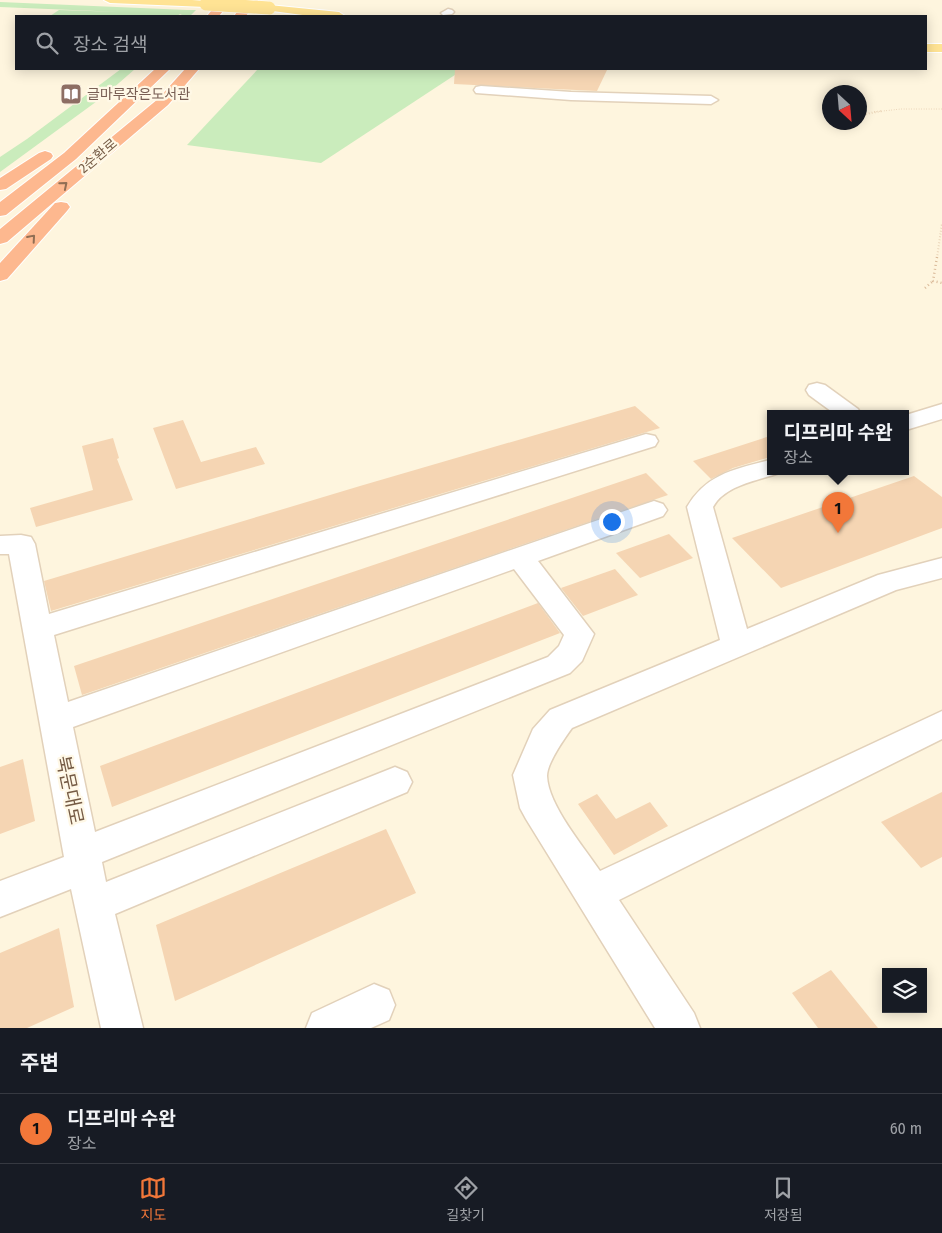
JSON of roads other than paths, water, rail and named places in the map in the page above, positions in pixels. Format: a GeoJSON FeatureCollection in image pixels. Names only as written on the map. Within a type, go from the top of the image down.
{"type":"FeatureCollection","features":[{"type":"Feature","properties":{"kind":"highway"},"geometry":{"type":"LineString","coordinates":[[214,15],[226,0]]}},
{"type":"Feature","properties":{"kind":"highway"},"geometry":{"type":"LineString","coordinates":[[241,15],[252,0]]}},
{"type":"Feature","properties":{"kind":"highway","name":"2순환로"},"geometry":{"type":"LineString","coordinates":[[0,211],[70,156],[125,102],[162,70]]}},
{"type":"Feature","properties":{"kind":"highway","name":"2순환로"},"geometry":{"type":"LineString","coordinates":[[0,238],[163,102],[191,70]]}},
{"type":"Feature","properties":{"kind":"highway"},"geometry":{"type":"LineString","coordinates":[[0,185],[125,102]]}},
{"type":"Feature","properties":{"kind":"highway"},"geometry":{"type":"LineString","coordinates":[[0,275],[35,234],[163,102]]}},
{"type":"Feature","properties":{"kind":"main road"},"geometry":{"type":"LineString","coordinates":[[110,0],[269,8],[330,15]]}},
{"type":"Feature","properties":{"kind":"main road"},"geometry":{"type":"LineString","coordinates":[[927,48],[942,48]]}},
{"type":"Feature","properties":{"kind":"street"},"geometry":{"type":"LineString","coordinates":[[482,90],[571,96],[711,100]]}},
{"type":"Feature","properties":{"kind":"street"},"geometry":{"type":"LineString","coordinates":[[817,390],[844,410]]}},
{"type":"Feature","properties":{"kind":"street"},"geometry":{"type":"LineString","coordinates":[[909,423],[942,411]]}},
{"type":"Feature","properties":{"kind":"street"},"geometry":{"type":"LineString","coordinates":[[38,629],[646,441]]}},
{"type":"Feature","properties":{"kind":"street"},"geometry":{"type":"LineString","coordinates":[[737,646],[700,507],[704,496],[718,486],[767,469]]}},
{"type":"Feature","properties":{"kind":"street"},"geometry":{"type":"LineString","coordinates":[[56,720],[654,510]]}},
{"type":"Feature","properties":{"kind":"street","name":"북문대로"},"geometry":{"type":"LineString","coordinates":[[11,548],[38,629],[93,905],[122,1028]]}},
{"type":"Feature","properties":{"kind":"street"},"geometry":{"type":"LineString","coordinates":[[0,899],[84,859],[559,665],[571,653],[579,634],[520,557]]}},
{"type":"Feature","properties":{"kind":"street"},"geometry":{"type":"LineString","coordinates":[[680,1028],[538,808],[530,775],[545,739],[561,719],[888,582],[942,568]]}},
{"type":"Feature","properties":{"kind":"street"},"geometry":{"type":"LineString","coordinates":[[594,894],[942,724]]}},
{"type":"Feature","properties":{"kind":"street"},"geometry":{"type":"LineString","coordinates":[[93,905],[394,782]]}},
{"type":"Feature","properties":{"kind":"street"},"geometry":{"type":"LineString","coordinates":[[327,1028],[374,1006]]}},
{"type":"Feature","properties":{"kind":"place","name":"글마루작은도서관"},"geometry":{"type":"Point","coordinates":[71,94]}},
{"type":"Feature","properties":{"kind":"place","name":"디프리마 수완"},"geometry":{"type":"Point","coordinates":[838,533]}}]}
